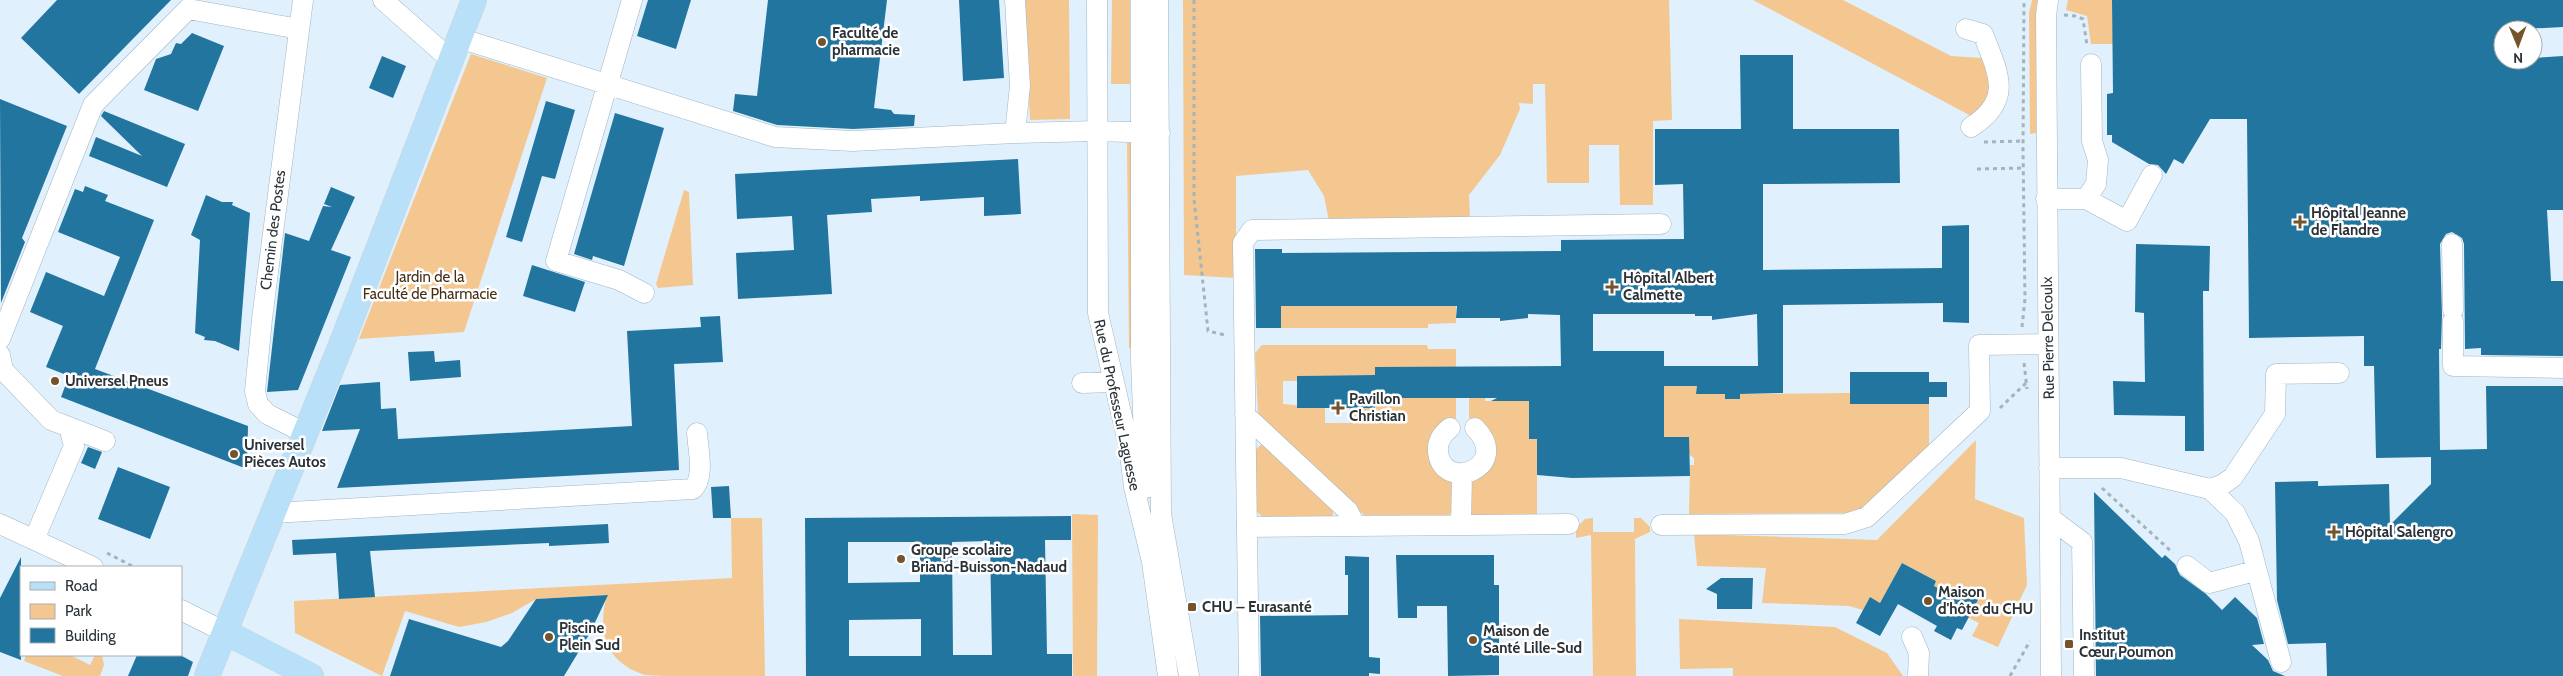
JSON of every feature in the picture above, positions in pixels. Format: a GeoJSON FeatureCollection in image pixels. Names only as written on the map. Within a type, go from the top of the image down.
{"type":"FeatureCollection","features":[{"type":"Feature","properties":{"kind":"main road"},"geometry":{"type":"LineString","coordinates":[[207,676],[305,433],[474,0]]}},
{"type":"Feature","properties":{"kind":"main road"},"geometry":{"type":"LineString","coordinates":[[225,632],[311,676]]}},
{"type":"Feature","properties":{"kind":"street","name":"Chemin des Postes"},"geometry":{"type":"LineString","coordinates":[[303,0],[262,319],[255,391],[258,404],[266,414],[305,433]]}},
{"type":"Feature","properties":{"kind":"street"},"geometry":{"type":"LineString","coordinates":[[383,0],[455,49],[497,52],[775,137],[853,141],[1014,133],[1097,131],[1151,133]]}},
{"type":"Feature","properties":{"kind":"street"},"geometry":{"type":"LineString","coordinates":[[632,0],[556,261],[619,280],[644,293]]}},
{"type":"Feature","properties":{"kind":"street"},"geometry":{"type":"LineString","coordinates":[[1014,133],[1020,86],[1015,0]]}},
{"type":"Feature","properties":{"kind":"street","name":"Rue du Professeur Laguesse"},"geometry":{"type":"LineString","coordinates":[[1097,0],[1098,313],[1129,447],[1134,487],[1152,562],[1168,676]]}},
{"type":"Feature","properties":{"kind":"street"},"geometry":{"type":"LineString","coordinates":[[1141,0],[1151,133],[1142,391],[1147,504],[1152,562]]}},
{"type":"Feature","properties":{"kind":"street","name":"Rue du Professeur Laguesse"},"geometry":{"type":"LineString","coordinates":[[1158,0],[1151,133],[1160,482],[1165,542],[1189,676]]}},
{"type":"Feature","properties":{"kind":"street","name":"Rue Pierre Delcoulx"},"geometry":{"type":"LineString","coordinates":[[2047,8],[2046,199],[2051,676]]}},
{"type":"Feature","properties":{"kind":"street"},"geometry":{"type":"LineString","coordinates":[[0,339],[93,105],[188,9],[299,29]]}},
{"type":"Feature","properties":{"kind":"street"},"geometry":{"type":"LineString","coordinates":[[1966,29],[1982,34],[1996,68],[1998,89],[1998,101],[1985,118],[1971,127]]}},
{"type":"Feature","properties":{"kind":"street"},"geometry":{"type":"LineString","coordinates":[[2086,199],[2096,184],[2098,160],[2092,141],[2091,64]]}},
{"type":"Feature","properties":{"kind":"street"},"geometry":{"type":"LineString","coordinates":[[2046,199],[2086,199],[2127,221],[2152,175]]}},
{"type":"Feature","properties":{"kind":"street"},"geometry":{"type":"LineString","coordinates":[[1249,676],[1243,243],[1252,230],[1662,224]]}},
{"type":"Feature","properties":{"kind":"street"},"geometry":{"type":"LineString","coordinates":[[2452,244],[2453,366],[2563,368]]}},
{"type":"Feature","properties":{"kind":"street"},"geometry":{"type":"LineString","coordinates":[[1661,525],[1845,524],[1867,517],[1980,411],[1979,345],[2047,344]]}},
{"type":"Feature","properties":{"kind":"street"},"geometry":{"type":"LineString","coordinates":[[0,355],[3,370],[51,420],[105,441]]}},
{"type":"Feature","properties":{"kind":"street"},"geometry":{"type":"LineString","coordinates":[[2210,489],[2222,485],[2233,477],[2275,414],[2276,374],[2339,373]]}},
{"type":"Feature","properties":{"kind":"street"},"geometry":{"type":"LineString","coordinates":[[1082,382],[1113,382]]}},
{"type":"Feature","properties":{"kind":"street"},"geometry":{"type":"LineString","coordinates":[[1142,391],[1160,482]]}},
{"type":"Feature","properties":{"kind":"street"},"geometry":{"type":"LineString","coordinates":[[1245,415],[1348,511],[1355,525]]}},
{"type":"Feature","properties":{"kind":"street"},"geometry":{"type":"LineString","coordinates":[[34,540],[74,446],[69,427]]}},
{"type":"Feature","properties":{"kind":"street"},"geometry":{"type":"LineString","coordinates":[[1450,428],[1440,439],[1438,455],[1447,468],[1462,474],[1477,468],[1486,456],[1485,440],[1475,428]]}},
{"type":"Feature","properties":{"kind":"street"},"geometry":{"type":"LineString","coordinates":[[273,513],[693,489],[698,485],[699,477],[697,433]]}},
{"type":"Feature","properties":{"kind":"street"},"geometry":{"type":"LineString","coordinates":[[2049,468],[2121,468],[2210,489],[2235,513],[2249,541],[2255,571],[2281,662]]}},
{"type":"Feature","properties":{"kind":"street"},"geometry":{"type":"LineString","coordinates":[[1461,525],[1462,474]]}},
{"type":"Feature","properties":{"kind":"street"},"geometry":{"type":"LineString","coordinates":[[2050,518],[2082,542],[2084,676]]}},
{"type":"Feature","properties":{"kind":"street"},"geometry":{"type":"LineString","coordinates":[[0,524],[91,566]]}},
{"type":"Feature","properties":{"kind":"street"},"geometry":{"type":"LineString","coordinates":[[1247,527],[1569,524]]}},
{"type":"Feature","properties":{"kind":"street"},"geometry":{"type":"LineString","coordinates":[[2187,566],[2209,583],[2255,571]]}},
{"type":"Feature","properties":{"kind":"street"},"geometry":{"type":"LineString","coordinates":[[182,610],[225,632]]}},
{"type":"Feature","properties":{"kind":"street"},"geometry":{"type":"LineString","coordinates":[[1912,637],[1919,653],[1918,676]]}},
{"type":"Feature","properties":{"kind":"path"},"geometry":{"type":"LineString","coordinates":[[1194,0],[1194,200],[1208,331],[1244,339]]}},
{"type":"Feature","properties":{"kind":"path"},"geometry":{"type":"LineString","coordinates":[[2047,8],[2083,20],[2085,39]]}},
{"type":"Feature","properties":{"kind":"path"},"geometry":{"type":"LineString","coordinates":[[1977,169],[2023,168]]}},
{"type":"Feature","properties":{"kind":"path"},"geometry":{"type":"LineString","coordinates":[[1994,413],[2026,383]]}},
{"type":"Feature","properties":{"kind":"path"},"geometry":{"type":"LineString","coordinates":[[2115,501],[2187,566]]}},
{"type":"Feature","properties":{"kind":"green space"},"geometry":{"type":"Polygon","coordinates":[[[1024,0],[1069,0],[1070,119],[1030,120],[1024,0]]]}},
{"type":"Feature","properties":{"kind":"green space"},"geometry":{"type":"Polygon","coordinates":[[[1112,0],[1130,0],[1130,84],[1111,84],[1112,0]]]}},
{"type":"Feature","properties":{"kind":"green space"},"geometry":{"type":"Polygon","coordinates":[[[1183,0],[1669,0],[1672,120],[1653,121],[1653,205],[1620,205],[1619,145],[1589,145],[1589,183],[1547,183],[1545,84],[1533,84],[1533,104],[1519,103],[1520,109],[1500,155],[1469,195],[1470,219],[1329,221],[1324,196],[1308,170],[1236,176],[1236,278],[1184,275],[1183,0]]]}},
{"type":"Feature","properties":{"kind":"green space"},"geometry":{"type":"Polygon","coordinates":[[[1753,0],[1843,0],[1951,56],[1983,58],[1990,84],[1987,104],[1973,117],[1753,0]]]}},
{"type":"Feature","properties":{"kind":"green space"},"geometry":{"type":"Polygon","coordinates":[[[2032,0],[2038,0],[2036,8],[2036,133],[2030,134],[2029,13],[2032,0]]]}},
{"type":"Feature","properties":{"kind":"green space"},"geometry":{"type":"Polygon","coordinates":[[[2068,0],[2112,0],[2113,44],[2091,44],[2087,16],[2066,10],[2068,0]]]}},
{"type":"Feature","properties":{"kind":"green space","name":"Jardin de la Faculté de Pharmacie"},"geometry":{"type":"Polygon","coordinates":[[[471,54],[547,78],[464,332],[359,339],[471,54]]]}},
{"type":"Feature","properties":{"kind":"green space"},"geometry":{"type":"Polygon","coordinates":[[[1127,143],[1132,143],[1133,348],[1129,348],[1127,143]]]}},
{"type":"Feature","properties":{"kind":"green space"},"geometry":{"type":"Polygon","coordinates":[[[684,190],[689,192],[693,285],[658,288],[656,284],[684,190]]]}},
{"type":"Feature","properties":{"kind":"green space"},"geometry":{"type":"Polygon","coordinates":[[[1281,306],[1456,306],[1456,323],[1428,324],[1428,328],[1281,328],[1281,306]]]}},
{"type":"Feature","properties":{"kind":"green space"},"geometry":{"type":"Polygon","coordinates":[[[1262,345],[1427,345],[1428,349],[1456,349],[1456,367],[1375,367],[1375,375],[1297,376],[1297,381],[1283,381],[1283,404],[1325,408],[1325,423],[1350,423],[1349,408],[1375,398],[1456,395],[1456,418],[1437,431],[1452,480],[1455,509],[1448,516],[1364,515],[1258,413],[1255,353],[1262,345]]]}},
{"type":"Feature","properties":{"kind":"green space"},"geometry":{"type":"Polygon","coordinates":[[[1664,386],[1697,386],[1697,394],[1725,394],[1725,399],[1740,399],[1740,394],[1850,393],[1850,404],[1929,404],[1929,446],[1857,513],[1689,514],[1690,465],[1694,465],[1694,458],[1664,437],[1664,386]]]}},
{"type":"Feature","properties":{"kind":"green space"},"geometry":{"type":"Polygon","coordinates":[[[1469,395],[1485,395],[1485,401],[1499,401],[1529,395],[1529,439],[1537,439],[1537,515],[1473,516],[1467,512],[1467,488],[1481,471],[1478,423],[1469,418],[1469,395]]]}},
{"type":"Feature","properties":{"kind":"green space"},"geometry":{"type":"Polygon","coordinates":[[[1976,440],[1975,499],[2024,518],[2027,585],[1998,647],[1972,636],[1979,623],[1965,616],[1971,614],[1980,596],[1968,589],[1960,603],[1946,596],[1948,593],[1943,591],[1930,592],[1936,581],[1902,563],[1880,603],[1870,597],[1863,610],[1849,606],[1762,603],[1766,568],[1697,566],[1694,534],[1877,540],[1976,440]]]}},
{"type":"Feature","properties":{"kind":"green space"},"geometry":{"type":"Polygon","coordinates":[[[1262,444],[1333,508],[1333,515],[1330,517],[1264,518],[1256,511],[1255,450],[1262,444]]]}},
{"type":"Feature","properties":{"kind":"green space"},"geometry":{"type":"Polygon","coordinates":[[[1072,514],[1098,515],[1097,676],[1073,676],[1072,514]]]}},
{"type":"Feature","properties":{"kind":"green space"},"geometry":{"type":"Polygon","coordinates":[[[731,518],[762,518],[765,676],[654,676],[631,670],[613,654],[607,644],[603,621],[607,595],[536,599],[512,613],[486,622],[459,627],[405,611],[382,676],[295,633],[294,601],[732,578],[731,518]]]}},
{"type":"Feature","properties":{"kind":"green space"},"geometry":{"type":"Polygon","coordinates":[[[1593,518],[1593,532],[1634,532],[1634,518],[1641,518],[1650,527],[1650,532],[1635,539],[1636,676],[1593,676],[1591,535],[1576,538],[1576,528],[1585,519],[1593,518]]]}},
{"type":"Feature","properties":{"kind":"green space"},"geometry":{"type":"Polygon","coordinates":[[[1679,619],[1835,627],[1887,653],[1903,676],[1733,676],[1733,668],[1680,669],[1679,619]]]}},
{"type":"Feature","properties":{"kind":"green space"},"geometry":{"type":"Polygon","coordinates":[[[26,656],[72,656],[90,665],[94,656],[102,656],[104,665],[100,676],[63,676],[24,661],[26,656]]]}},
{"type":"Feature","properties":{"kind":"building"},"geometry":{"type":"Polygon","coordinates":[[[57,0],[171,0],[79,94],[21,38],[57,0]]]}},
{"type":"Feature","properties":{"kind":"building"},"geometry":{"type":"Polygon","coordinates":[[[648,0],[691,0],[676,49],[637,36],[648,0]]]}},
{"type":"Feature","properties":{"kind":"building"},"geometry":{"type":"Polygon","coordinates":[[[768,0],[887,0],[874,108],[891,110],[894,114],[915,115],[914,126],[853,129],[777,125],[733,111],[735,94],[757,96],[768,0]]]}},
{"type":"Feature","properties":{"kind":"building"},"geometry":{"type":"Polygon","coordinates":[[[959,0],[999,0],[1004,78],[963,81],[959,0]]]}},
{"type":"Feature","properties":{"kind":"building"},"geometry":{"type":"Polygon","coordinates":[[[2112,0],[2563,0],[2563,27],[2543,28],[2543,20],[2493,20],[2493,70],[2543,70],[2543,57],[2563,56],[2563,210],[2547,210],[2551,281],[2563,281],[2563,356],[2481,355],[2481,348],[2465,349],[2464,244],[2462,238],[2452,232],[2446,234],[2440,244],[2442,315],[2441,349],[2439,349],[2440,450],[2487,449],[2486,386],[2563,386],[2563,676],[2327,676],[2326,643],[2288,644],[2277,600],[2275,482],[2318,481],[2318,486],[2389,484],[2390,525],[2431,484],[2431,457],[2376,458],[2374,366],[2364,366],[2364,336],[2249,338],[2247,119],[2210,119],[2183,164],[2174,159],[2166,174],[2158,165],[2149,164],[2112,142],[2112,135],[2107,135],[2107,94],[2113,93],[2112,0]]]}},
{"type":"Feature","properties":{"kind":"building"},"geometry":{"type":"Polygon","coordinates":[[[192,33],[224,46],[198,111],[144,90],[156,59],[171,54],[176,43],[181,44],[192,33]]]}},
{"type":"Feature","properties":{"kind":"building","name":"Hôpital Albert Calmette"},"geometry":{"type":"Polygon","coordinates":[[[1740,55],[1793,55],[1793,129],[1899,129],[1900,183],[1763,184],[1763,270],[1942,268],[1942,226],[1969,225],[1969,323],[1943,322],[1943,303],[1783,305],[1783,393],[1740,394],[1740,399],[1725,399],[1725,394],[1696,394],[1697,386],[1664,386],[1664,437],[1689,437],[1690,476],[1572,478],[1537,475],[1537,439],[1529,439],[1529,401],[1491,401],[1497,398],[1375,398],[1375,408],[1297,408],[1297,376],[1375,375],[1375,367],[1561,366],[1560,315],[1528,314],[1528,318],[1500,321],[1500,318],[1456,318],[1457,306],[1281,306],[1281,328],[1256,328],[1255,249],[1282,249],[1282,253],[1561,251],[1561,240],[1684,239],[1683,184],[1655,185],[1655,129],[1741,129],[1740,55]],[[1593,314],[1593,351],[1664,351],[1664,366],[1758,366],[1757,314],[1712,320],[1712,316],[1695,316],[1695,314],[1593,314]]]}},
{"type":"Feature","properties":{"kind":"building"},"geometry":{"type":"Polygon","coordinates":[[[382,56],[406,66],[393,98],[369,88],[382,56]]]}},
{"type":"Feature","properties":{"kind":"building"},"geometry":{"type":"Polygon","coordinates":[[[0,99],[67,126],[22,238],[25,242],[1,303],[0,99]]]}},
{"type":"Feature","properties":{"kind":"building"},"geometry":{"type":"Polygon","coordinates":[[[546,101],[575,110],[555,179],[542,176],[522,242],[506,237],[546,101]]]}},
{"type":"Feature","properties":{"kind":"building"},"geometry":{"type":"Polygon","coordinates":[[[104,111],[185,144],[167,187],[89,156],[96,137],[142,156],[101,116],[104,111]]]}},
{"type":"Feature","properties":{"kind":"building"},"geometry":{"type":"Polygon","coordinates":[[[615,113],[664,128],[624,266],[593,256],[592,260],[574,254],[615,113]]]}},
{"type":"Feature","properties":{"kind":"building"},"geometry":{"type":"Polygon","coordinates":[[[1018,159],[1021,214],[984,216],[984,197],[920,201],[920,196],[871,199],[872,212],[827,215],[832,294],[738,299],[736,253],[794,250],[792,216],[737,219],[735,174],[1018,159]]]}},
{"type":"Feature","properties":{"kind":"building"},"geometry":{"type":"Polygon","coordinates":[[[85,186],[108,195],[105,201],[154,220],[95,369],[248,426],[247,469],[61,397],[69,376],[46,367],[63,326],[30,312],[46,272],[104,296],[120,257],[58,232],[75,189],[83,192],[85,186]]]}},
{"type":"Feature","properties":{"kind":"building"},"geometry":{"type":"Polygon","coordinates":[[[331,187],[355,197],[331,250],[351,257],[298,390],[267,392],[285,233],[309,241],[323,206],[332,207],[324,204],[331,187]]]}},
{"type":"Feature","properties":{"kind":"building"},"geometry":{"type":"Polygon","coordinates":[[[206,195],[222,202],[233,202],[232,205],[250,213],[239,351],[215,341],[204,340],[205,337],[195,333],[200,240],[191,235],[206,195]]]}},
{"type":"Feature","properties":{"kind":"building"},"geometry":{"type":"Polygon","coordinates":[[[2136,244],[2210,246],[2209,291],[2203,291],[2204,451],[2185,451],[2185,416],[2114,415],[2113,381],[2145,382],[2144,313],[2135,312],[2136,244]]]}},
{"type":"Feature","properties":{"kind":"building"},"geometry":{"type":"Polygon","coordinates":[[[532,265],[585,282],[575,312],[523,296],[532,265]]]}},
{"type":"Feature","properties":{"kind":"building"},"geometry":{"type":"Polygon","coordinates":[[[720,316],[723,362],[674,364],[679,470],[337,488],[360,429],[322,431],[340,385],[380,382],[381,409],[396,408],[398,439],[632,426],[627,331],[701,327],[700,317],[720,316]]]}},
{"type":"Feature","properties":{"kind":"building"},"geometry":{"type":"Polygon","coordinates":[[[434,351],[435,362],[460,360],[461,377],[410,381],[408,352],[434,351]]]}},
{"type":"Feature","properties":{"kind":"building"},"geometry":{"type":"Polygon","coordinates":[[[1850,372],[1929,372],[1929,382],[1947,382],[1947,397],[1929,397],[1929,404],[1850,404],[1850,372]]]}},
{"type":"Feature","properties":{"kind":"building"},"geometry":{"type":"Polygon","coordinates":[[[88,447],[102,452],[95,469],[81,463],[88,447]]]}},
{"type":"Feature","properties":{"kind":"building"},"geometry":{"type":"Polygon","coordinates":[[[118,467],[170,487],[150,539],[98,519],[118,467]]]}},
{"type":"Feature","properties":{"kind":"building"},"geometry":{"type":"Polygon","coordinates":[[[729,486],[731,518],[713,518],[711,487],[729,486]]]}},
{"type":"Feature","properties":{"kind":"building"},"geometry":{"type":"Polygon","coordinates":[[[2094,492],[2162,558],[2165,555],[2175,564],[2180,575],[2206,594],[2222,610],[2235,597],[2257,618],[2264,644],[2252,645],[2268,660],[2273,671],[2285,676],[2096,676],[2094,492]]]}},
{"type":"Feature","properties":{"kind":"building"},"geometry":{"type":"Polygon","coordinates":[[[1071,516],[1071,540],[1045,540],[1047,654],[1072,654],[1072,676],[806,676],[805,518],[1071,516]],[[990,541],[952,542],[953,655],[992,655],[990,541]],[[848,542],[848,583],[920,582],[920,542],[848,542]],[[921,619],[849,620],[849,656],[921,656],[921,619]]]}},
{"type":"Feature","properties":{"kind":"building"},"geometry":{"type":"Polygon","coordinates":[[[608,524],[609,543],[549,546],[549,543],[370,551],[375,597],[339,599],[336,553],[293,555],[292,540],[608,524]]]}},
{"type":"Feature","properties":{"kind":"building"},"geometry":{"type":"Polygon","coordinates":[[[1396,555],[1494,555],[1494,585],[1499,585],[1499,675],[1448,676],[1447,606],[1417,606],[1417,618],[1398,618],[1396,555]]]}},
{"type":"Feature","properties":{"kind":"building"},"geometry":{"type":"Polygon","coordinates":[[[1345,556],[1369,557],[1369,657],[1380,658],[1380,674],[1369,673],[1369,676],[1261,676],[1260,616],[1348,615],[1348,575],[1345,575],[1345,556]]]}},
{"type":"Feature","properties":{"kind":"building"},"geometry":{"type":"Polygon","coordinates":[[[21,557],[21,660],[0,652],[0,598],[21,557]]]}},
{"type":"Feature","properties":{"kind":"building","name":"Maison d'hôte du CHU"},"geometry":{"type":"Polygon","coordinates":[[[1902,563],[1936,581],[1934,586],[1961,600],[1967,589],[1980,596],[1962,630],[1957,628],[1951,640],[1934,631],[1937,626],[1898,604],[1880,636],[1856,623],[1870,597],[1880,603],[1902,563]]]}},
{"type":"Feature","properties":{"kind":"building"},"geometry":{"type":"Polygon","coordinates":[[[1721,578],[1753,578],[1752,609],[1717,609],[1717,594],[1706,589],[1721,578]]]}},
{"type":"Feature","properties":{"kind":"building","name":"Piscine Plein Sud"},"geometry":{"type":"Polygon","coordinates":[[[608,595],[590,633],[564,676],[390,676],[409,619],[501,647],[508,641],[536,599],[608,595]]]}},
{"type":"Feature","properties":{"kind":"building"},"geometry":{"type":"Polygon","coordinates":[[[137,656],[182,656],[193,662],[188,676],[128,676],[137,656]]]}},
{"type":"Feature","properties":{"kind":"place","name":"Faculté de pharmacie"},"geometry":{"type":"Point","coordinates":[822,42]}},
{"type":"Feature","properties":{"kind":"place","name":"Hôpital Jeanne de Flandre"},"geometry":{"type":"Point","coordinates":[2300,222]}},
{"type":"Feature","properties":{"kind":"place","name":"Hôpital Albert Calmette"},"geometry":{"type":"Point","coordinates":[1612,287]}},
{"type":"Feature","properties":{"kind":"place","name":"Universel Pneus"},"geometry":{"type":"Point","coordinates":[55,381]}},
{"type":"Feature","properties":{"kind":"place","name":"Pavillon Christian"},"geometry":{"type":"Point","coordinates":[1338,408]}},
{"type":"Feature","properties":{"kind":"place","name":"Universel Pièces Autos"},"geometry":{"type":"Point","coordinates":[234,454]}},
{"type":"Feature","properties":{"kind":"place","name":"Hôpital Salengro"},"geometry":{"type":"Point","coordinates":[2334,532]}},
{"type":"Feature","properties":{"kind":"place","name":"Groupe scolaire Briand-Buisson-Nadaud"},"geometry":{"type":"Point","coordinates":[901,559]}},
{"type":"Feature","properties":{"kind":"place","name":"Maison d'hôte du CHU"},"geometry":{"type":"Point","coordinates":[1928,601]}},
{"type":"Feature","properties":{"kind":"place","name":"CHU – Eurasanté"},"geometry":{"type":"Point","coordinates":[1192,607]}},
{"type":"Feature","properties":{"kind":"place","name":"Piscine Plein Sud"},"geometry":{"type":"Point","coordinates":[549,637]}},
{"type":"Feature","properties":{"kind":"place","name":"Maison de Santé Lille-Sud"},"geometry":{"type":"Point","coordinates":[1473,640]}},
{"type":"Feature","properties":{"kind":"place","name":"Institut Cœur Poumon"},"geometry":{"type":"Point","coordinates":[2069,644]}}]}
